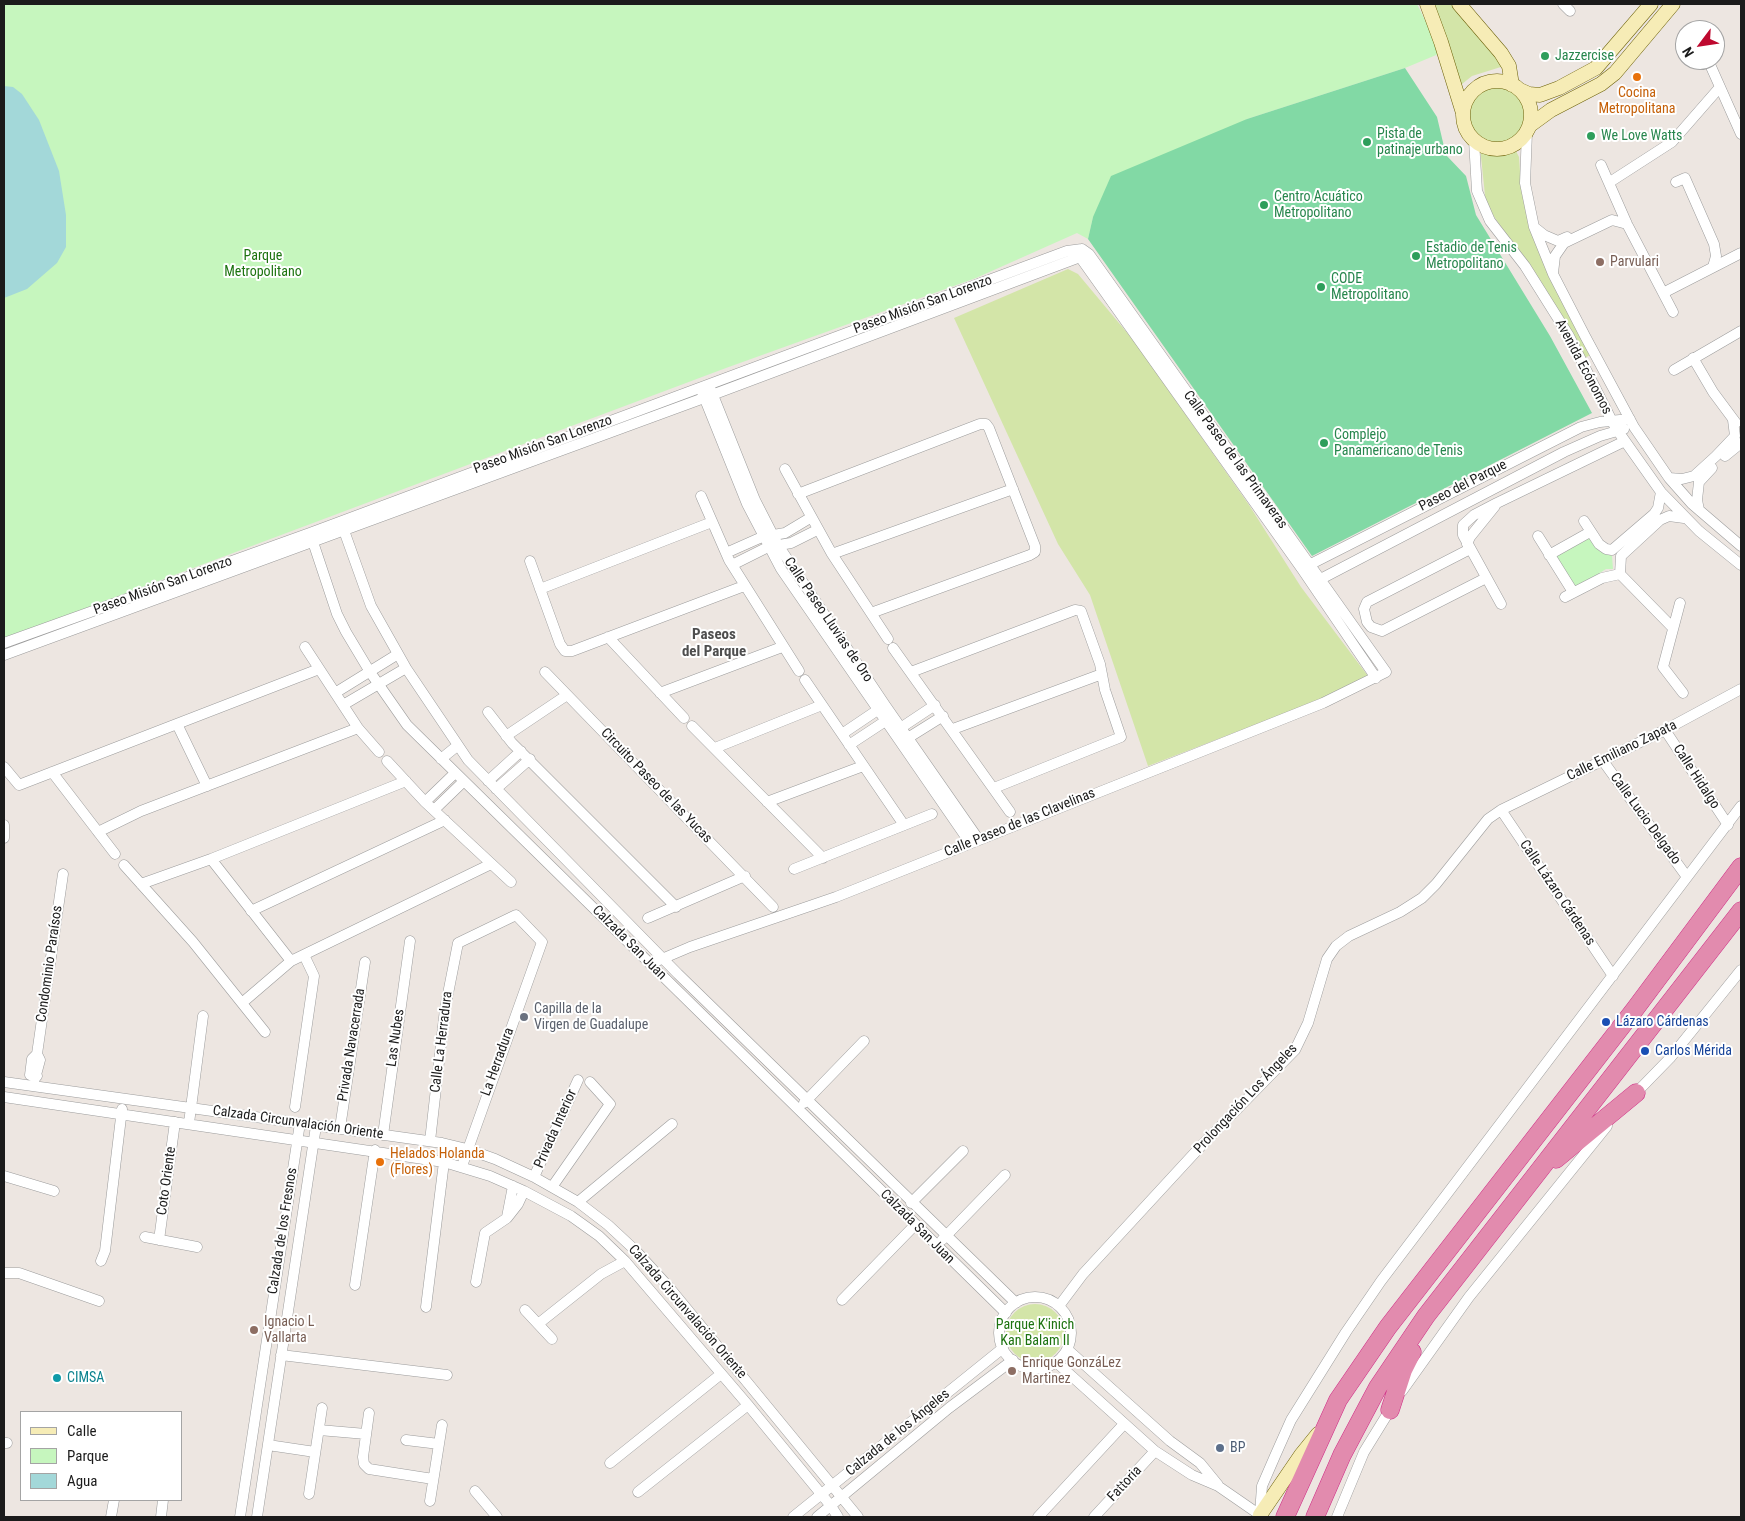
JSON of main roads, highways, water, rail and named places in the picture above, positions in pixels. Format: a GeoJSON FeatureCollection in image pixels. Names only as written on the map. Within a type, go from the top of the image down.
{"type":"FeatureCollection","features":[{"type":"Feature","properties":{"kind":"highway"},"geometry":{"type":"LineString","coordinates":[[1284,1517],[1338,1400],[1388,1327],[1635,1009],[1741,867]]}},
{"type":"Feature","properties":{"kind":"highway"},"geometry":{"type":"LineString","coordinates":[[1315,1517],[1342,1455],[1378,1387],[1426,1316],[1741,911]]}},
{"type":"Feature","properties":{"kind":"highway"},"geometry":{"type":"LineString","coordinates":[[1536,1174],[1636,1093]]}},
{"type":"Feature","properties":{"kind":"highway"},"geometry":{"type":"LineString","coordinates":[[1390,1410],[1410,1356],[1488,1249],[1499,1222]]}},
{"type":"Feature","properties":{"kind":"water"},"geometry":{"type":"Polygon","coordinates":[[[4,86],[13,87],[22,94],[39,120],[59,171],[66,215],[66,247],[57,263],[27,289],[4,298],[4,86]]]}},
{"type":"Feature","properties":{"kind":"place","name":"Jazzercise"},"geometry":{"type":"Point","coordinates":[1545,56]}},
{"type":"Feature","properties":{"kind":"place","name":"Cocina Metropolitana"},"geometry":{"type":"Point","coordinates":[1637,77]}},
{"type":"Feature","properties":{"kind":"place","name":"We Love Watts"},"geometry":{"type":"Point","coordinates":[1591,136]}},
{"type":"Feature","properties":{"kind":"place","name":"Pista de patinaje urbano"},"geometry":{"type":"Point","coordinates":[1367,142]}},
{"type":"Feature","properties":{"kind":"place","name":"Centro Acuático Metropolitano"},"geometry":{"type":"Point","coordinates":[1264,205]}},
{"type":"Feature","properties":{"kind":"place","name":"Estadio de Tenis Metropolitano"},"geometry":{"type":"Point","coordinates":[1416,256]}},
{"type":"Feature","properties":{"kind":"place","name":"Parvulari"},"geometry":{"type":"Point","coordinates":[1600,262]}},
{"type":"Feature","properties":{"kind":"place","name":"CODE Metropolitano"},"geometry":{"type":"Point","coordinates":[1321,287]}},
{"type":"Feature","properties":{"kind":"place","name":"Complejo Panamericano de Tenis"},"geometry":{"type":"Point","coordinates":[1324,443]}},
{"type":"Feature","properties":{"kind":"place","name":"Capilla de la Virgen de Guadalupe"},"geometry":{"type":"Point","coordinates":[524,1017]}},
{"type":"Feature","properties":{"kind":"place","name":"Lázaro Cárdenas"},"geometry":{"type":"Point","coordinates":[1606,1022]}},
{"type":"Feature","properties":{"kind":"place","name":"Carlos Mérida"},"geometry":{"type":"Point","coordinates":[1645,1051]}},
{"type":"Feature","properties":{"kind":"place","name":"Helados Holanda (Flores)"},"geometry":{"type":"Point","coordinates":[380,1162]}},
{"type":"Feature","properties":{"kind":"place","name":"Ignacio L Vallarta"},"geometry":{"type":"Point","coordinates":[254,1330]}},
{"type":"Feature","properties":{"kind":"place","name":"Enrique GonzáLez Martinez"},"geometry":{"type":"Point","coordinates":[1012,1371]}},
{"type":"Feature","properties":{"kind":"place","name":"CIMSA"},"geometry":{"type":"Point","coordinates":[57,1378]}},
{"type":"Feature","properties":{"kind":"place","name":"BP"},"geometry":{"type":"Point","coordinates":[1220,1448]}},
{"type":"Feature","properties":{"kind":"district","name":"Paseos del Parque"},"geometry":{"type":"Point","coordinates":[714,644]}},
{"type":"Feature","properties":{"kind":"park label","name":"Parque Metropolitano"},"geometry":{"type":"Point","coordinates":[263,264]}},
{"type":"Feature","properties":{"kind":"park label","name":"Parque K'inich Kan Balam II"},"geometry":{"type":"Point","coordinates":[1035,1334]}}]}
